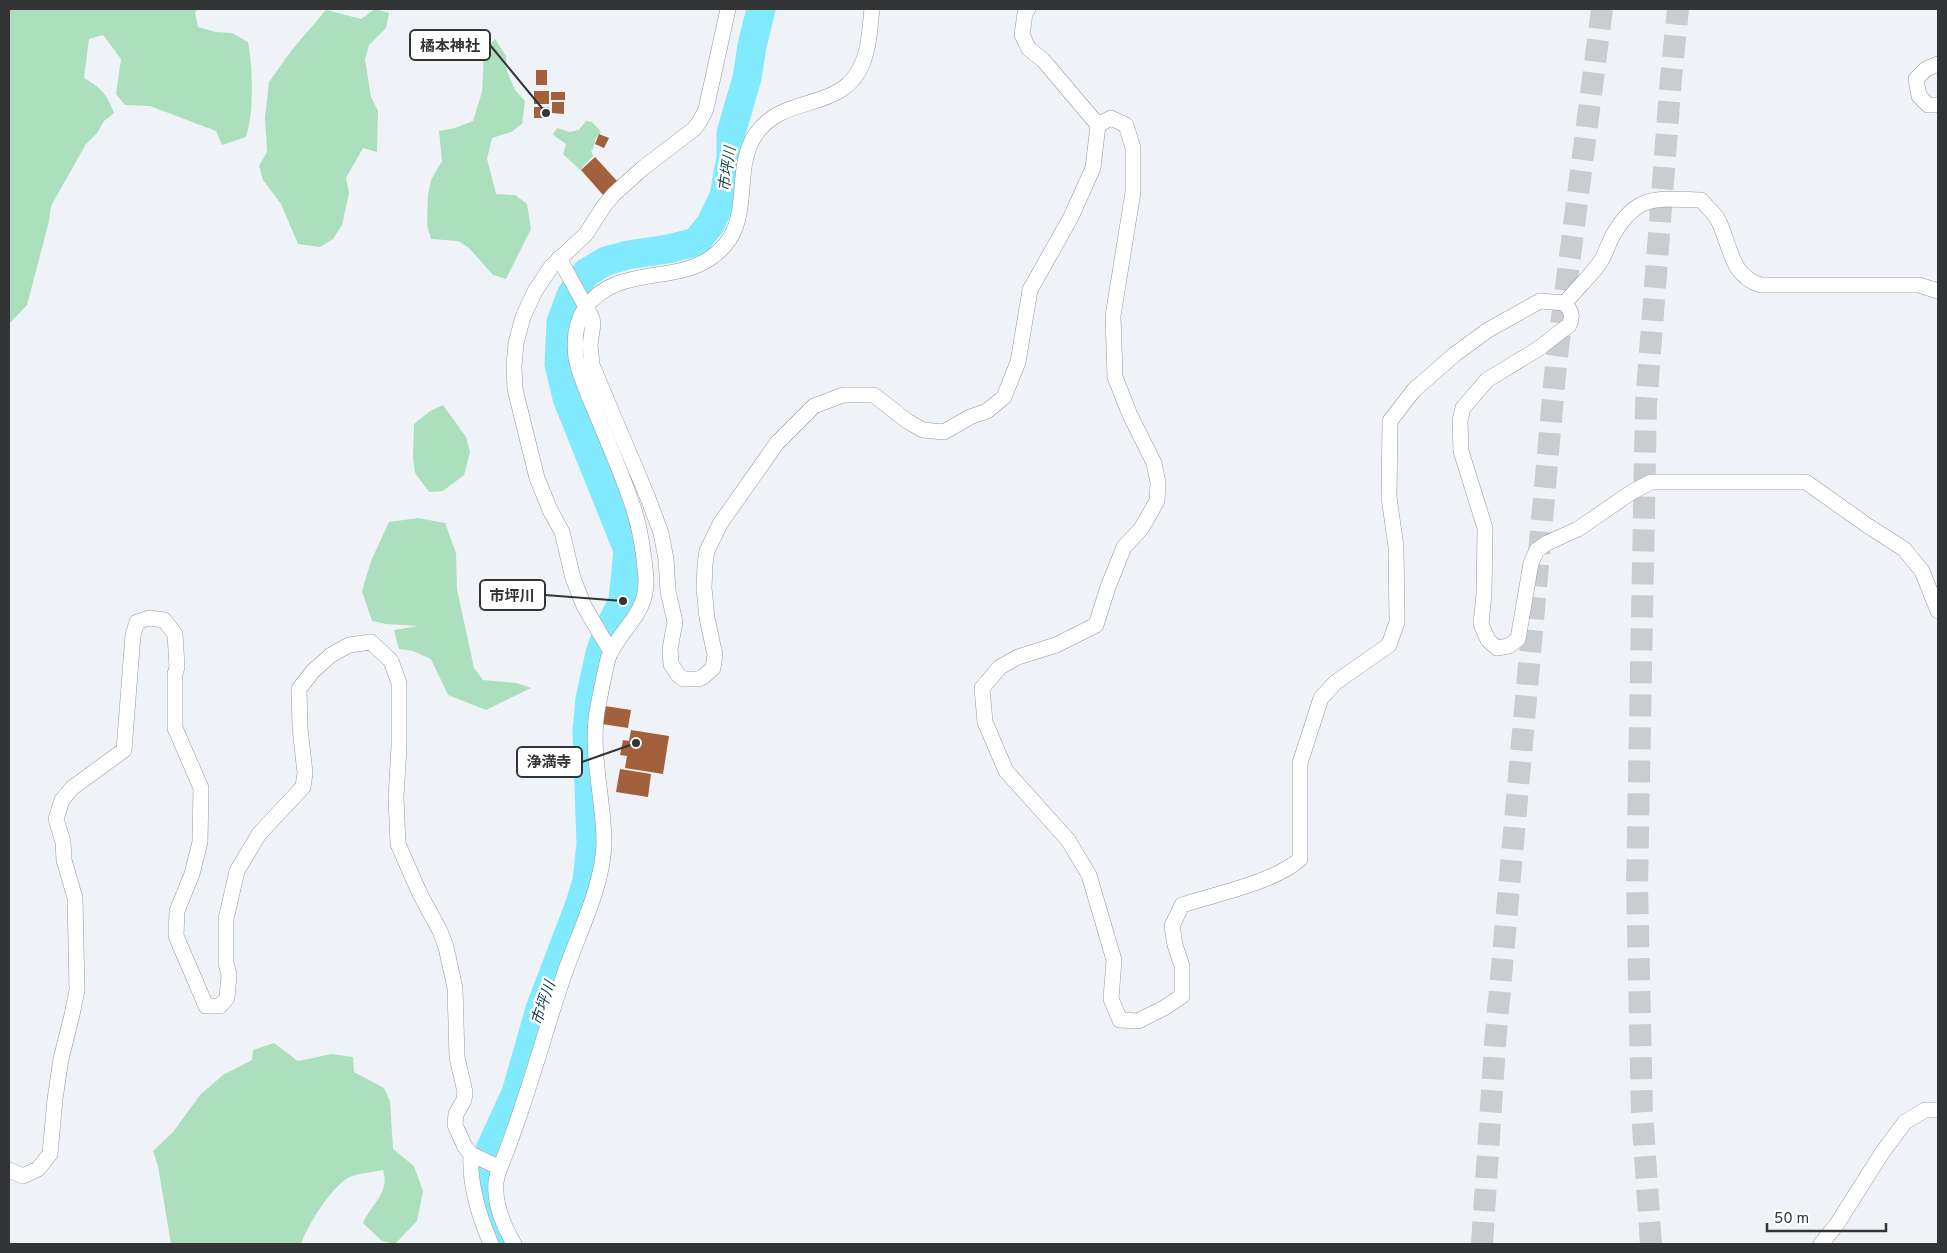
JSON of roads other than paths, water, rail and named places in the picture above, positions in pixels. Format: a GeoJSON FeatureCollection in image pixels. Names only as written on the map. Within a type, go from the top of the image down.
{"type":"FeatureCollection","features":[{"type":"Feature","properties":{"kind":"street"},"geometry":{"type":"LineString","coordinates":[[611,652],[584,606],[573,578],[562,532],[550,510],[537,478],[515,389],[515,353],[523,317],[535,291],[559,258],[586,234],[614,194],[643,168],[694,129],[700,120],[706,109],[728,9]]}},
{"type":"Feature","properties":{"kind":"street"},"geometry":{"type":"LineString","coordinates":[[471,1154],[474,1193],[478,1210],[491,1244],[511,1240],[499,1210],[496,1194],[498,1175],[601,868],[604,849],[604,829],[596,723],[611,652],[638,614],[645,595],[645,575],[631,500],[576,360],[575,336],[577,324],[586,307],[602,293],[623,281],[690,268],[710,259],[718,252],[736,228],[742,199],[746,159],[752,140],[759,130],[776,115],[793,107],[827,98],[851,82],[865,58],[872,9]]}},
{"type":"Feature","properties":{"kind":"street"},"geometry":{"type":"LineString","coordinates":[[559,258],[592,318],[590,345],[592,365],[648,498],[665,547],[668,591],[675,622],[670,649],[671,664],[679,676],[684,679],[698,679],[709,673],[714,663],[714,645],[707,618],[704,580],[705,558],[713,539],[720,524],[737,498],[776,444],[814,406],[843,395],[874,395],[907,421],[923,430],[944,432],[970,417],[987,411],[1004,398],[1018,362],[1030,290],[1071,217],[1093,168],[1098,125],[1043,60],[1028,49],[1022,35],[1025,13],[1028,9]]}},
{"type":"Feature","properties":{"kind":"street"},"geometry":{"type":"LineString","coordinates":[[1938,64],[1926,68],[1916,79],[1919,96],[1928,105],[1938,105]]}},
{"type":"Feature","properties":{"kind":"street"},"geometry":{"type":"LineString","coordinates":[[1098,125],[1111,118],[1126,125],[1133,148],[1133,192],[1113,316],[1115,377],[1130,415],[1154,463],[1158,483],[1157,501],[1140,529],[1124,547],[1108,587],[1096,625],[1056,645],[1018,657],[1000,667],[982,688],[985,722],[1006,770],[1068,840],[1089,874],[1114,960],[1111,999],[1120,1020],[1138,1021],[1164,1008],[1182,996],[1182,966],[1175,945],[1172,926],[1182,905],[1271,877],[1290,868],[1300,859],[1300,764],[1321,698],[1336,682],[1389,645],[1397,622],[1396,547],[1389,497],[1390,421],[1414,390],[1454,355],[1488,330],[1540,301],[1565,303],[1571,311],[1572,320],[1569,325],[1538,349],[1487,380],[1463,408],[1460,421],[1462,451],[1485,528],[1484,594],[1481,624],[1488,640],[1497,648],[1509,646],[1518,639],[1531,563],[1537,550],[1547,543],[1578,529],[1632,492],[1651,482],[1806,482],[1904,549],[1922,571],[1938,611]]}},
{"type":"Feature","properties":{"kind":"street"},"geometry":{"type":"LineString","coordinates":[[1565,303],[1600,262],[1612,236],[1627,214],[1641,204],[1654,199],[1701,200],[1716,218],[1735,266],[1750,282],[1761,285],[1919,285],[1938,291]]}},
{"type":"Feature","properties":{"kind":"street"},"geometry":{"type":"LineString","coordinates":[[9,1170],[23,1176],[38,1169],[50,1154],[61,1059],[77,990],[75,898],[64,860],[64,842],[56,819],[62,800],[72,788],[124,750],[133,634],[137,622],[149,618],[164,620],[176,634],[178,667],[175,674],[175,728],[201,788],[200,842],[192,874],[178,911],[176,936],[206,1006],[220,1006],[227,998],[229,975],[226,963],[226,919],[237,871],[259,834],[303,787],[305,773],[300,728],[299,689],[313,670],[331,655],[349,645],[371,642],[390,661],[400,683],[400,747],[396,797],[398,844],[420,894],[440,931],[451,966],[456,1005],[457,1057],[465,1092],[464,1100],[456,1114],[455,1125],[465,1147],[471,1154],[500,1168]]}},
{"type":"Feature","properties":{"kind":"street"},"geometry":{"type":"LineString","coordinates":[[1821,1244],[1837,1224],[1882,1152],[1905,1122],[1925,1110],[1938,1110]]}},
{"type":"Feature","properties":{"kind":"waterway","name":"市坪川"},"geometry":{"type":"LineString","coordinates":[[500,1244],[494,1235],[486,1206],[483,1184],[487,1156],[516,1093],[540,1009],[580,904],[587,880],[591,844],[587,731],[590,699],[600,653],[608,631],[623,601],[628,550],[567,398],[559,364],[561,322],[571,295],[586,273],[606,261],[696,242],[710,225],[724,196],[731,157],[731,133],[747,78],[761,9]]}},
{"type":"Feature","properties":{"kind":"tunnel"},"geometry":{"type":"LineString","coordinates":[[1482,1244],[1495,1044],[1556,364],[1602,9]]}},
{"type":"Feature","properties":{"kind":"tunnel"},"geometry":{"type":"LineString","coordinates":[[1651,1244],[1642,1112],[1637,885],[1646,404],[1678,9]]}},
{"type":"Feature","properties":{"kind":"place","name":"橘本神社"},"geometry":{"type":"Point","coordinates":[546,113]}},
{"type":"Feature","properties":{"kind":"place","name":"市坪川"},"geometry":{"type":"Point","coordinates":[623,601]}},
{"type":"Feature","properties":{"kind":"place","name":"浄満寺"},"geometry":{"type":"Point","coordinates":[636,743]}}]}
